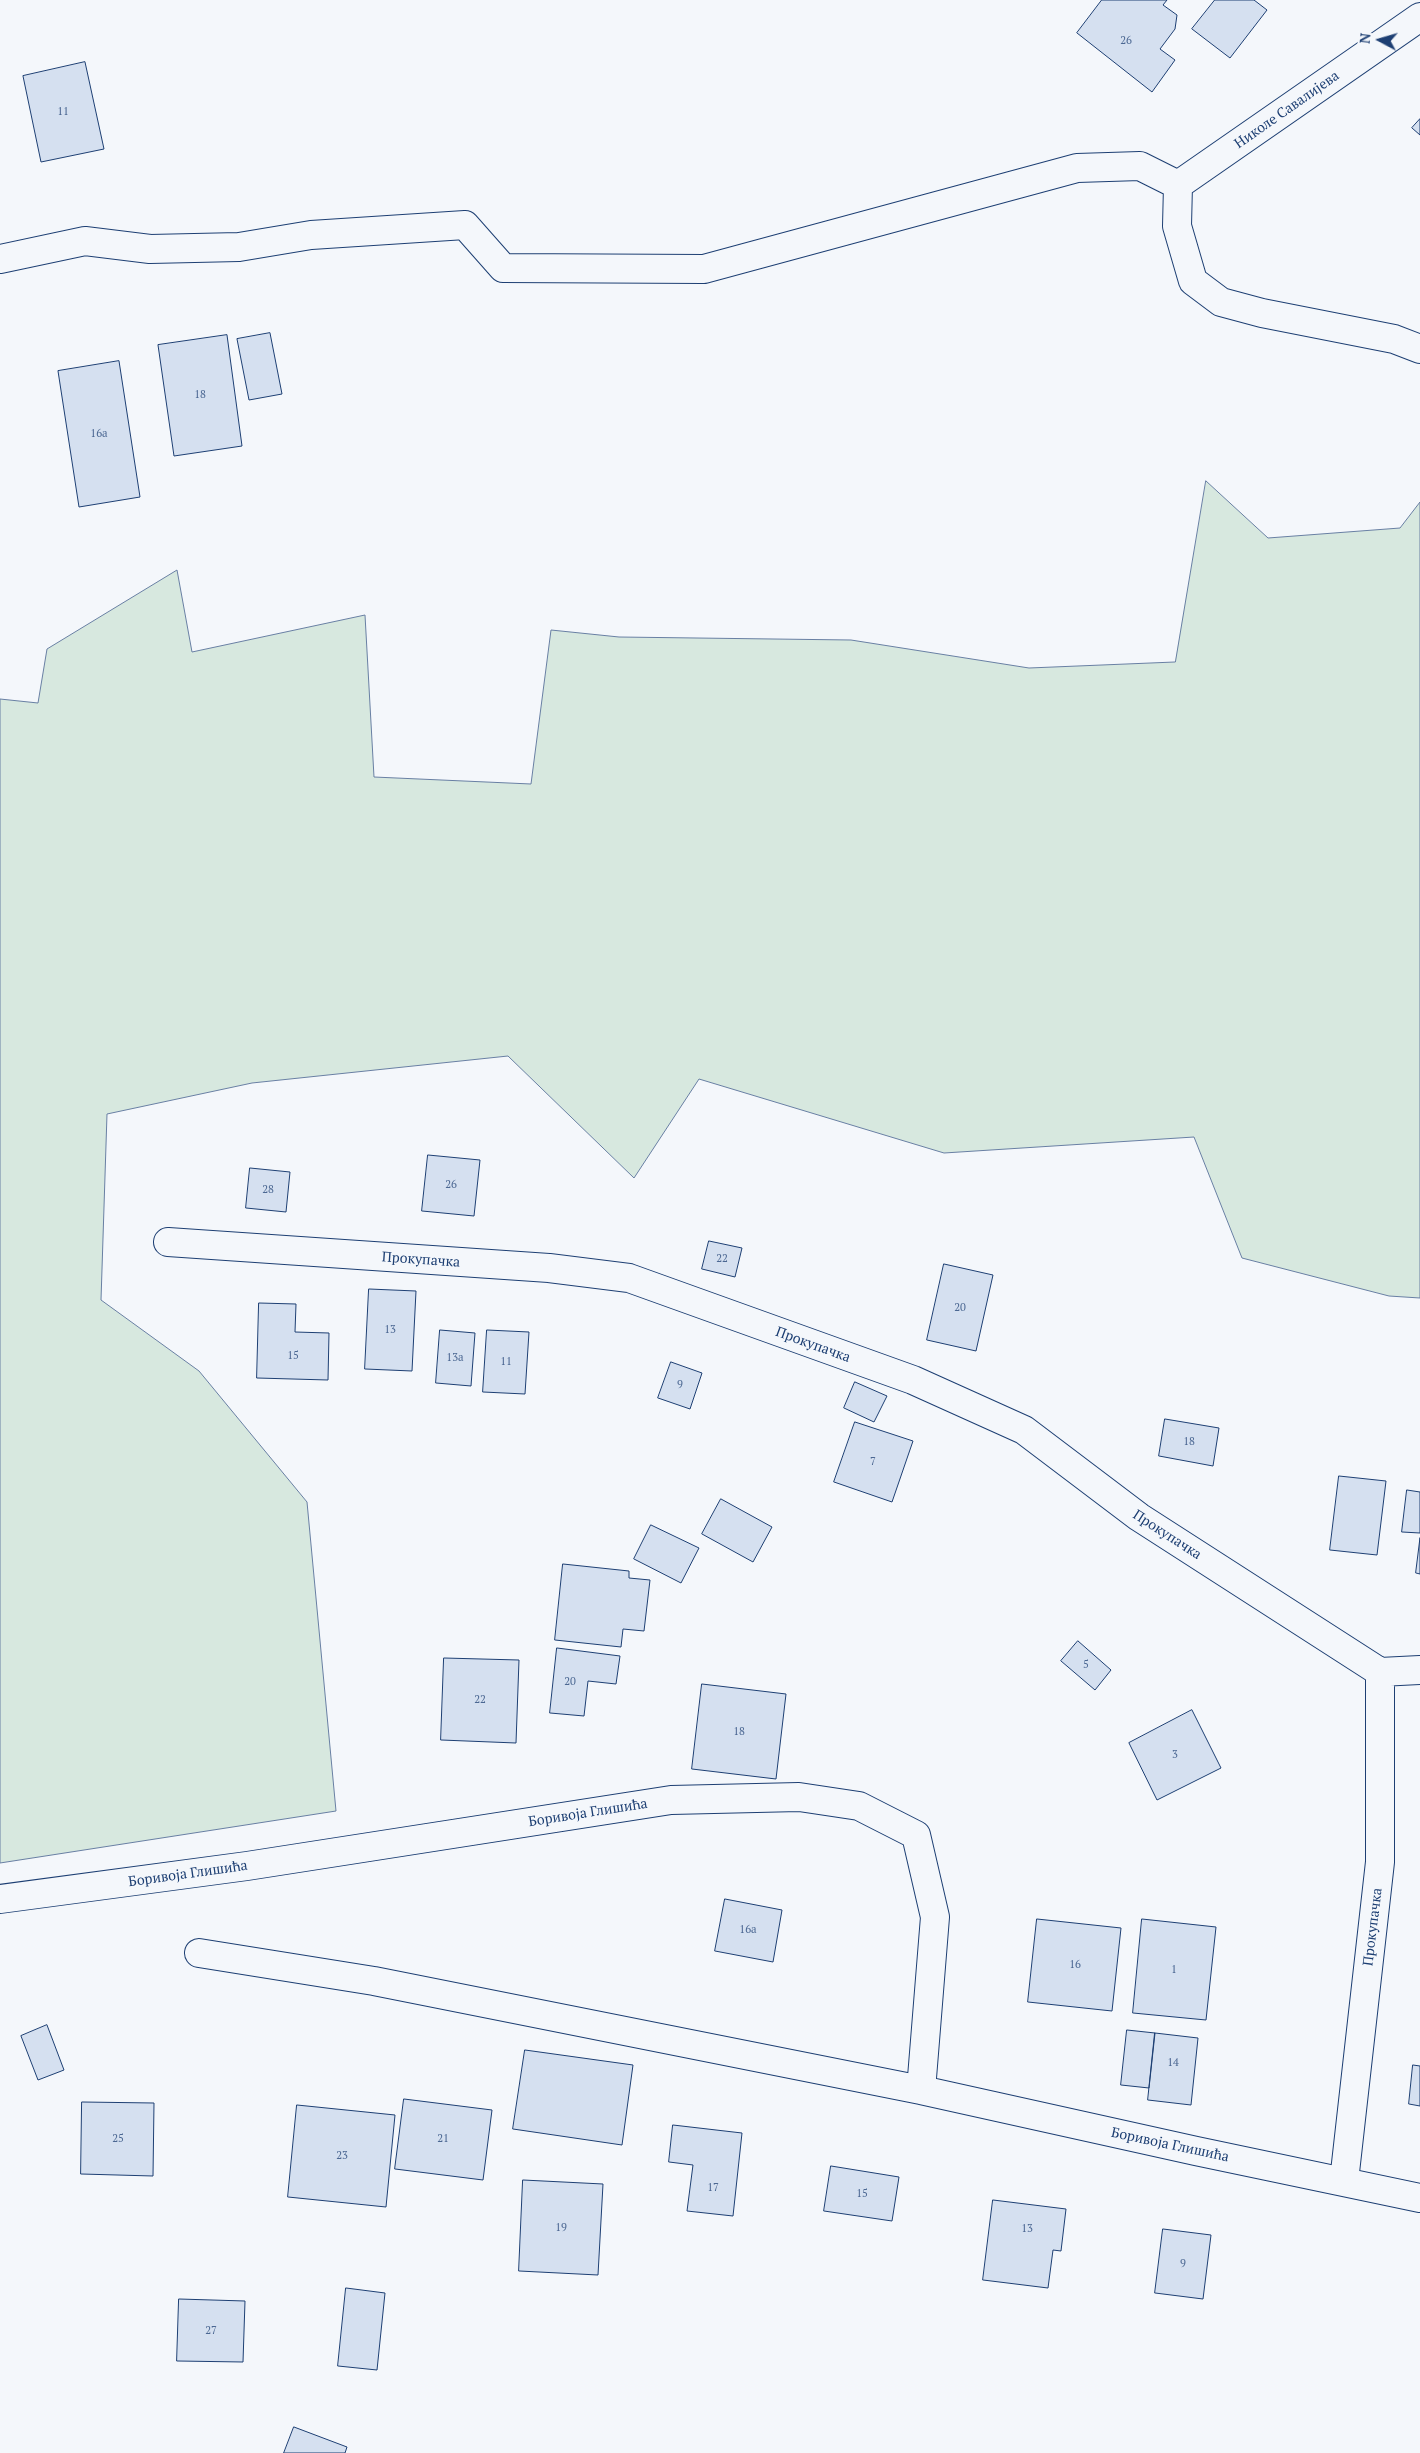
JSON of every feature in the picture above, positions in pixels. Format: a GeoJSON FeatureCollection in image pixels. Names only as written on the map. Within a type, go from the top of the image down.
{"type":"FeatureCollection","features":[{"type":"Feature","properties":{"kind":"street","name":"Николе Савалијева"},"geometry":{"type":"LineString","coordinates":[[1178,185],[1420,17]]}},
{"type":"Feature","properties":{"kind":"street"},"geometry":{"type":"LineString","coordinates":[[0,259],[85,241],[150,249],[239,247],[311,236],[465,225],[503,268],[704,269],[1076,168],[1140,166],[1178,185],[1177,226],[1193,280],[1222,302],[1262,313],[1394,339],[1420,349]]}},
{"type":"Feature","properties":{"kind":"street","name":"Прокупачка"},"geometry":{"type":"LineString","coordinates":[[168,1242],[549,1268],[629,1278],[913,1380],[1024,1430],[1139,1517],[1380,1672],[1380,1862],[1344,2181]]}},
{"type":"Feature","properties":{"kind":"street"},"geometry":{"type":"LineString","coordinates":[[1380,1672],[1420,1670]]}},
{"type":"Feature","properties":{"kind":"street","name":"Боривоја Глишића"},"geometry":{"type":"LineString","coordinates":[[0,1899],[247,1866],[671,1800],[799,1797],[859,1806],[916,1835],[935,1917],[921,2090]]}},
{"type":"Feature","properties":{"kind":"street","name":"Боривоја Глишића"},"geometry":{"type":"LineString","coordinates":[[199,1953],[374,1982],[921,2090],[1420,2198]]}},
{"type":"Feature","properties":{"kind":"shaded area"},"geometry":{"type":"Polygon","coordinates":[[[1206,481],[1268,538],[1400,528],[1420,502],[1420,1298],[1389,1296],[1242,1258],[1194,1137],[944,1153],[699,1079],[634,1178],[508,1056],[252,1083],[107,1114],[101,1300],[199,1371],[307,1502],[336,1811],[0,1863],[0,699],[38,703],[47,649],[177,570],[192,652],[365,615],[374,777],[531,784],[551,630],[619,637],[851,640],[1029,668],[1175,662],[1206,481]]]}},
{"type":"Feature","properties":{"kind":"building"},"geometry":{"type":"Polygon","coordinates":[[[1102,0],[1167,0],[1163,5],[1177,15],[1175,29],[1160,49],[1175,60],[1152,92],[1077,33],[1102,0]]]}},
{"type":"Feature","properties":{"kind":"building"},"geometry":{"type":"Polygon","coordinates":[[[1215,0],[1254,0],[1267,10],[1230,58],[1192,29],[1215,0]]]}},
{"type":"Feature","properties":{"kind":"building"},"geometry":{"type":"Polygon","coordinates":[[[85,62],[104,149],[41,162],[23,76],[85,62]]]}},
{"type":"Feature","properties":{"kind":"building"},"geometry":{"type":"Polygon","coordinates":[[[1420,119],[1420,135],[1412,128],[1420,119]]]}},
{"type":"Feature","properties":{"kind":"building"},"geometry":{"type":"Polygon","coordinates":[[[270,333],[282,394],[249,400],[237,339],[270,333]]]}},
{"type":"Feature","properties":{"kind":"building"},"geometry":{"type":"Polygon","coordinates":[[[227,335],[242,446],[174,456],[158,345],[227,335]]]}},
{"type":"Feature","properties":{"kind":"building"},"geometry":{"type":"Polygon","coordinates":[[[119,361],[140,497],[79,507],[58,371],[119,361]]]}},
{"type":"Feature","properties":{"kind":"building"},"geometry":{"type":"Polygon","coordinates":[[[428,1155],[480,1160],[474,1216],[422,1211],[428,1155]]]}},
{"type":"Feature","properties":{"kind":"building"},"geometry":{"type":"Polygon","coordinates":[[[250,1168],[290,1172],[286,1212],[246,1208],[250,1168]]]}},
{"type":"Feature","properties":{"kind":"building"},"geometry":{"type":"Polygon","coordinates":[[[709,1241],[742,1248],[735,1277],[702,1269],[709,1241]]]}},
{"type":"Feature","properties":{"kind":"building"},"geometry":{"type":"Polygon","coordinates":[[[944,1264],[993,1275],[976,1351],[927,1340],[944,1264]]]}},
{"type":"Feature","properties":{"kind":"building"},"geometry":{"type":"Polygon","coordinates":[[[369,1289],[416,1291],[412,1371],[365,1369],[369,1289]]]}},
{"type":"Feature","properties":{"kind":"building"},"geometry":{"type":"Polygon","coordinates":[[[259,1303],[296,1304],[295,1332],[329,1333],[328,1380],[257,1378],[259,1303]]]}},
{"type":"Feature","properties":{"kind":"building"},"geometry":{"type":"Polygon","coordinates":[[[440,1330],[475,1333],[471,1386],[436,1383],[440,1330]]]}},
{"type":"Feature","properties":{"kind":"building"},"geometry":{"type":"Polygon","coordinates":[[[487,1330],[529,1332],[525,1394],[483,1392],[487,1330]]]}},
{"type":"Feature","properties":{"kind":"building"},"geometry":{"type":"Polygon","coordinates":[[[671,1362],[702,1373],[690,1409],[658,1398],[671,1362]]]}},
{"type":"Feature","properties":{"kind":"building"},"geometry":{"type":"Polygon","coordinates":[[[855,1382],[887,1396],[874,1422],[844,1408],[855,1382]]]}},
{"type":"Feature","properties":{"kind":"building"},"geometry":{"type":"Polygon","coordinates":[[[1165,1419],[1219,1428],[1213,1466],[1159,1456],[1165,1419]]]}},
{"type":"Feature","properties":{"kind":"building"},"geometry":{"type":"Polygon","coordinates":[[[855,1422],[913,1441],[892,1502],[834,1482],[855,1422]]]}},
{"type":"Feature","properties":{"kind":"building"},"geometry":{"type":"Polygon","coordinates":[[[1339,1476],[1386,1481],[1377,1555],[1330,1550],[1339,1476]]]}},
{"type":"Feature","properties":{"kind":"building"},"geometry":{"type":"Polygon","coordinates":[[[1407,1490],[1420,1492],[1420,1533],[1402,1532],[1407,1490]]]}},
{"type":"Feature","properties":{"kind":"building"},"geometry":{"type":"Polygon","coordinates":[[[721,1499],[772,1527],[753,1562],[702,1534],[721,1499]]]}},
{"type":"Feature","properties":{"kind":"building"},"geometry":{"type":"Polygon","coordinates":[[[651,1525],[699,1548],[681,1583],[634,1559],[651,1525]]]}},
{"type":"Feature","properties":{"kind":"building"},"geometry":{"type":"Polygon","coordinates":[[[1420,1538],[1420,1574],[1416,1573],[1420,1538]]]}},
{"type":"Feature","properties":{"kind":"building"},"geometry":{"type":"Polygon","coordinates":[[[563,1564],[629,1571],[629,1578],[650,1580],[644,1631],[623,1629],[621,1647],[555,1640],[563,1564]]]}},
{"type":"Feature","properties":{"kind":"building"},"geometry":{"type":"Polygon","coordinates":[[[1078,1641],[1111,1670],[1095,1690],[1061,1661],[1078,1641]]]}},
{"type":"Feature","properties":{"kind":"building"},"geometry":{"type":"Polygon","coordinates":[[[557,1648],[620,1656],[616,1684],[588,1681],[584,1716],[550,1713],[557,1648]]]}},
{"type":"Feature","properties":{"kind":"building"},"geometry":{"type":"Polygon","coordinates":[[[444,1658],[519,1660],[516,1743],[441,1740],[444,1658]]]}},
{"type":"Feature","properties":{"kind":"building"},"geometry":{"type":"Polygon","coordinates":[[[702,1684],[786,1694],[776,1779],[692,1769],[702,1684]]]}},
{"type":"Feature","properties":{"kind":"building"},"geometry":{"type":"Polygon","coordinates":[[[1192,1710],[1221,1768],[1157,1800],[1129,1743],[1192,1710]]]}},
{"type":"Feature","properties":{"kind":"building"},"geometry":{"type":"Polygon","coordinates":[[[725,1899],[782,1910],[773,1962],[715,1951],[725,1899]]]}},
{"type":"Feature","properties":{"kind":"building"},"geometry":{"type":"Polygon","coordinates":[[[1037,1919],[1121,1928],[1112,2011],[1028,2002],[1037,1919]]]}},
{"type":"Feature","properties":{"kind":"building"},"geometry":{"type":"Polygon","coordinates":[[[1142,1919],[1216,1927],[1206,2020],[1133,2013],[1142,1919]]]}},
{"type":"Feature","properties":{"kind":"building"},"geometry":{"type":"Polygon","coordinates":[[[47,2025],[64,2070],[38,2080],[21,2036],[47,2025]]]}},
{"type":"Feature","properties":{"kind":"building"},"geometry":{"type":"Polygon","coordinates":[[[1127,2030],[1155,2033],[1149,2088],[1121,2085],[1127,2030]]]}},
{"type":"Feature","properties":{"kind":"building"},"geometry":{"type":"Polygon","coordinates":[[[1155,2033],[1198,2038],[1191,2105],[1148,2100],[1155,2033]]]}},
{"type":"Feature","properties":{"kind":"building"},"geometry":{"type":"Polygon","coordinates":[[[525,2050],[633,2065],[622,2145],[513,2129],[525,2050]]]}},
{"type":"Feature","properties":{"kind":"building"},"geometry":{"type":"Polygon","coordinates":[[[1413,2065],[1420,2066],[1420,2106],[1409,2104],[1413,2065]]]}},
{"type":"Feature","properties":{"kind":"building"},"geometry":{"type":"Polygon","coordinates":[[[404,2099],[492,2110],[483,2180],[395,2169],[404,2099]]]}},
{"type":"Feature","properties":{"kind":"building"},"geometry":{"type":"Polygon","coordinates":[[[82,2102],[154,2103],[153,2176],[81,2174],[82,2102]]]}},
{"type":"Feature","properties":{"kind":"building"},"geometry":{"type":"Polygon","coordinates":[[[297,2105],[395,2115],[386,2207],[288,2197],[297,2105]]]}},
{"type":"Feature","properties":{"kind":"building"},"geometry":{"type":"Polygon","coordinates":[[[673,2125],[742,2133],[733,2216],[687,2211],[693,2165],[669,2162],[673,2125]]]}},
{"type":"Feature","properties":{"kind":"building"},"geometry":{"type":"Polygon","coordinates":[[[831,2166],[899,2177],[892,2221],[824,2211],[831,2166]]]}},
{"type":"Feature","properties":{"kind":"building"},"geometry":{"type":"Polygon","coordinates":[[[523,2180],[603,2184],[598,2275],[519,2271],[523,2180]]]}},
{"type":"Feature","properties":{"kind":"building"},"geometry":{"type":"Polygon","coordinates":[[[993,2200],[1066,2209],[1061,2251],[1053,2250],[1048,2288],[983,2280],[993,2200]]]}},
{"type":"Feature","properties":{"kind":"building"},"geometry":{"type":"Polygon","coordinates":[[[1163,2229],[1211,2235],[1203,2299],[1155,2293],[1163,2229]]]}},
{"type":"Feature","properties":{"kind":"building"},"geometry":{"type":"Polygon","coordinates":[[[346,2288],[385,2293],[377,2370],[338,2366],[346,2288]]]}},
{"type":"Feature","properties":{"kind":"building"},"geometry":{"type":"Polygon","coordinates":[[[179,2299],[245,2301],[243,2362],[177,2361],[179,2299]]]}},
{"type":"Feature","properties":{"kind":"building"},"geometry":{"type":"Polygon","coordinates":[[[294,2427],[347,2447],[345,2453],[284,2453],[294,2427]]]}}]}
